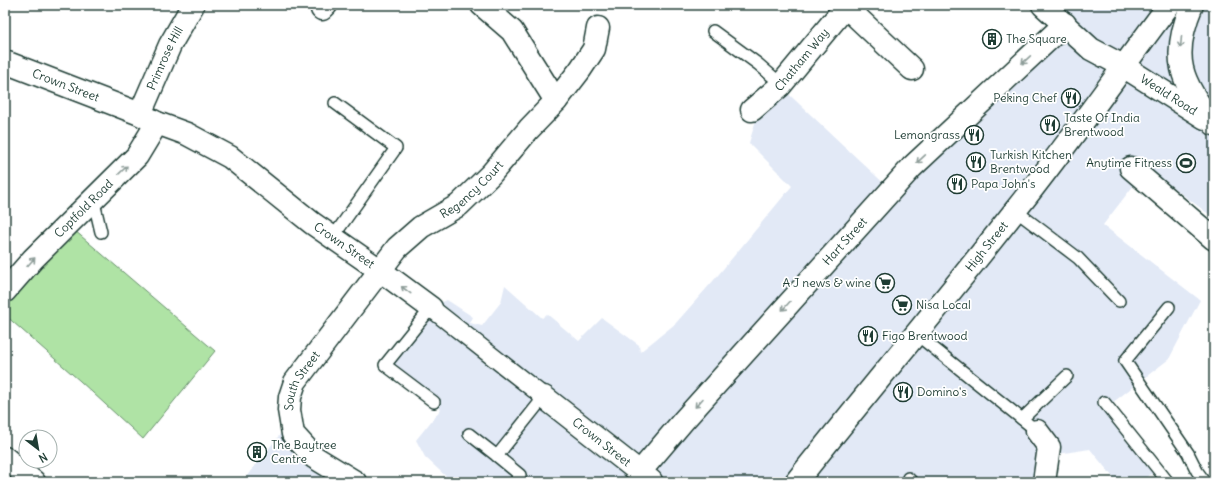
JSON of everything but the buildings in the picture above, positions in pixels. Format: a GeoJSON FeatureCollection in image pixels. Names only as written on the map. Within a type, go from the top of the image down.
{"type":"FeatureCollection","features":[{"type":"Feature","properties":{"kind":"street","name":"Primrose Hill"},"geometry":{"type":"LineString","coordinates":[[149,118],[170,46],[193,5]]}},
{"type":"Feature","properties":{"kind":"street"},"geometry":{"type":"LineString","coordinates":[[482,5],[512,31],[556,100]]}},
{"type":"Feature","properties":{"kind":"street","name":"Weald Road"},"geometry":{"type":"LineString","coordinates":[[1043,5],[1091,49],[1123,66],[1214,124]]}},
{"type":"Feature","properties":{"kind":"street","name":"High Street"},"geometry":{"type":"LineString","coordinates":[[796,482],[1016,211],[1082,125],[1123,66],[1169,5]]}},
{"type":"Feature","properties":{"kind":"street"},"geometry":{"type":"LineString","coordinates":[[1192,5],[1185,21],[1181,37],[1181,64],[1190,91],[1200,107],[1214,124]]}},
{"type":"Feature","properties":{"kind":"street"},"geometry":{"type":"LineString","coordinates":[[847,6],[912,69]]}},
{"type":"Feature","properties":{"kind":"street","name":"Chatham Way"},"geometry":{"type":"LineString","coordinates":[[752,110],[781,84],[847,6]]}},
{"type":"Feature","properties":{"kind":"street","name":"Hart Street"},"geometry":{"type":"LineString","coordinates":[[646,477],[684,420],[912,167],[1065,24]]}},
{"type":"Feature","properties":{"kind":"street","name":"Regency Court"},"geometry":{"type":"LineString","coordinates":[[381,271],[397,248],[422,227],[459,205],[491,174],[556,100],[580,70],[594,49],[598,28]]}},
{"type":"Feature","properties":{"kind":"street","name":"Crown Street"},"geometry":{"type":"LineString","coordinates":[[5,62],[187,134],[230,157],[312,223],[431,308],[646,477]]}},
{"type":"Feature","properties":{"kind":"street","name":"Coptfold Road"},"geometry":{"type":"LineString","coordinates":[[5,291],[33,259],[137,156],[149,118]]}},
{"type":"Feature","properties":{"kind":"street"},"geometry":{"type":"LineString","coordinates":[[1131,168],[1214,239]]}},
{"type":"Feature","properties":{"kind":"street","name":"South Street"},"geometry":{"type":"LineString","coordinates":[[355,482],[314,457],[293,434],[289,410],[290,397],[295,382],[364,290],[381,271]]}},
{"type":"Feature","properties":{"kind":"street"},"geometry":{"type":"LineString","coordinates":[[1029,425],[1049,447],[1044,482]]}},
{"type":"Feature","properties":{"kind":"street"},"geometry":{"type":"LineString","coordinates":[[5,458],[34,482]]}},
{"type":"Feature","properties":{"kind":"lane"},"geometry":{"type":"LineString","coordinates":[[713,31],[758,64],[781,84]]}},
{"type":"Feature","properties":{"kind":"lane"},"geometry":{"type":"LineString","coordinates":[[333,237],[396,148],[335,103]]}},
{"type":"Feature","properties":{"kind":"lane"},"geometry":{"type":"LineString","coordinates":[[94,198],[101,232]]}},
{"type":"Feature","properties":{"kind":"lane"},"geometry":{"type":"LineString","coordinates":[[1016,211],[1078,258],[1119,301]]}},
{"type":"Feature","properties":{"kind":"lane"},"geometry":{"type":"LineString","coordinates":[[1169,307],[1125,361],[1188,453],[1197,471],[1205,482]]}},
{"type":"Feature","properties":{"kind":"lane"},"geometry":{"type":"LineString","coordinates":[[431,308],[385,365],[434,402]]}},
{"type":"Feature","properties":{"kind":"lane"},"geometry":{"type":"LineString","coordinates":[[916,334],[1029,425],[1066,376]]}},
{"type":"Feature","properties":{"kind":"lane"},"geometry":{"type":"LineString","coordinates":[[497,456],[544,397]]}},
{"type":"Feature","properties":{"kind":"lane"},"geometry":{"type":"LineString","coordinates":[[1104,402],[1168,482]]}},
{"type":"Feature","properties":{"kind":"lane"},"geometry":{"type":"LineString","coordinates":[[469,434],[520,475],[514,482]]}},
{"type":"Feature","properties":{"kind":"shaded area"},"geometry":{"type":"Polygon","coordinates":[[[1043,5],[1214,5],[1214,218],[1147,168],[1103,225],[1200,300],[1169,359],[1103,410],[1154,472],[1141,482],[1117,482],[1090,449],[1038,457],[1034,482],[452,482],[425,457],[416,440],[441,409],[385,365],[420,312],[447,300],[473,317],[470,323],[482,326],[501,302],[505,285],[542,318],[547,314],[579,341],[602,318],[639,345],[640,352],[675,324],[714,280],[792,186],[749,143],[756,120],[752,110],[780,86],[891,190],[1065,25],[1043,5]]]}},
{"type":"Feature","properties":{"kind":"shaded area"},"geometry":{"type":"Polygon","coordinates":[[[286,427],[359,482],[242,482],[286,427]]]}},
{"type":"Feature","properties":{"kind":"green space"},"geometry":{"type":"Polygon","coordinates":[[[67,224],[215,351],[143,439],[5,315],[5,292],[67,224]]]}},
{"type":"Feature","properties":{"kind":"place","name":"The Square"},"geometry":{"type":"Point","coordinates":[992,39]}},
{"type":"Feature","properties":{"kind":"place","name":"Peking Chef"},"geometry":{"type":"Point","coordinates":[1071,98]}},
{"type":"Feature","properties":{"kind":"place","name":"Taste Of India Brentwood"},"geometry":{"type":"Point","coordinates":[1050,125]}},
{"type":"Feature","properties":{"kind":"place","name":"Lemongrass"},"geometry":{"type":"Point","coordinates":[974,135]}},
{"type":"Feature","properties":{"kind":"place","name":"Turkish Kitchen Brentwood"},"geometry":{"type":"Point","coordinates":[976,162]}},
{"type":"Feature","properties":{"kind":"place","name":"Anytime Fitness"},"geometry":{"type":"Point","coordinates":[1186,163]}},
{"type":"Feature","properties":{"kind":"place","name":"Papa John's"},"geometry":{"type":"Point","coordinates":[957,184]}},
{"type":"Feature","properties":{"kind":"place","name":"A J news & wine"},"geometry":{"type":"Point","coordinates":[885,283]}},
{"type":"Feature","properties":{"kind":"place","name":"Nisa Local"},"geometry":{"type":"Point","coordinates":[902,305]}},
{"type":"Feature","properties":{"kind":"place","name":"Figo Brentwood"},"geometry":{"type":"Point","coordinates":[868,336]}},
{"type":"Feature","properties":{"kind":"place","name":"Domino's"},"geometry":{"type":"Point","coordinates":[903,392]}},
{"type":"Feature","properties":{"kind":"place","name":"The Baytree Centre"},"geometry":{"type":"Point","coordinates":[257,452]}}]}
